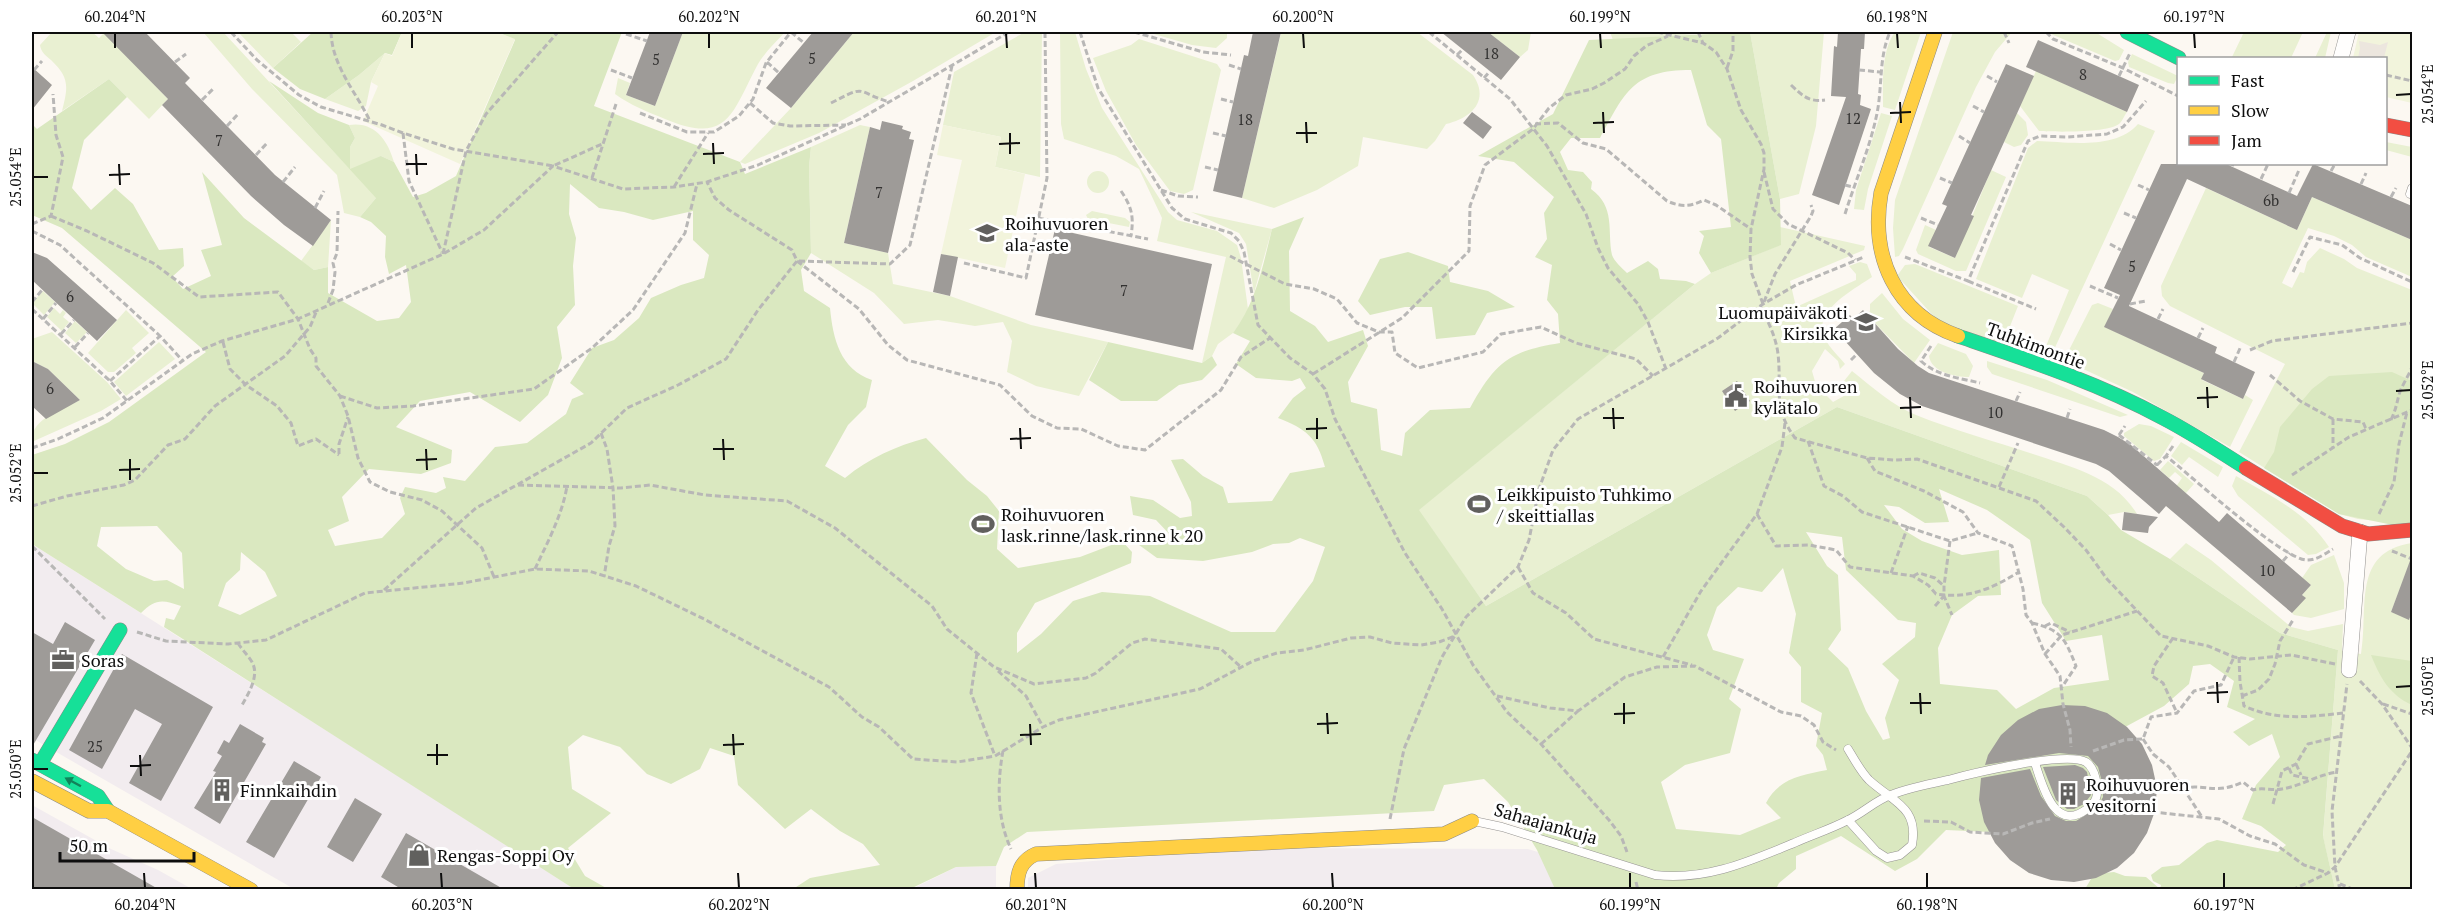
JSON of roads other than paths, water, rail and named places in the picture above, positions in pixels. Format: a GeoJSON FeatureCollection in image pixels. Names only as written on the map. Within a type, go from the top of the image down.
{"type":"FeatureCollection","features":[{"type":"Feature","properties":{"kind":"street","name":"Tuhkimontie"},"geometry":{"type":"LineString","coordinates":[[1935,32],[1881,193],[1876,217],[1879,250],[1887,272],[1906,302],[1941,330],[2050,368],[2121,397],[2164,418],[2342,526],[2364,533],[2412,530]]}},
{"type":"Feature","properties":{"kind":"street"},"geometry":{"type":"LineString","coordinates":[[2127,32],[2177,57]]}},
{"type":"Feature","properties":{"kind":"street"},"geometry":{"type":"LineString","coordinates":[[2341,57],[2348,32]]}},
{"type":"Feature","properties":{"kind":"street"},"geometry":{"type":"LineString","coordinates":[[2387,125],[2412,130]]}},
{"type":"Feature","properties":{"kind":"street"},"geometry":{"type":"LineString","coordinates":[[2349,670],[2364,533]]}},
{"type":"Feature","properties":{"kind":"street"},"geometry":{"type":"LineString","coordinates":[[120,630],[36,762],[98,796],[108,811],[251,890]]}},
{"type":"Feature","properties":{"kind":"street"},"geometry":{"type":"LineString","coordinates":[[32,781],[89,811],[108,811]]}},
{"type":"Feature","properties":{"kind":"street","name":"Sahaajankuja"},"geometry":{"type":"LineString","coordinates":[[1017,890],[1018,871],[1021,865],[1026,858],[1036,854],[1444,834],[1472,821]]}},
{"type":"Feature","properties":{"kind":"lane"},"geometry":{"type":"LineString","coordinates":[[1848,749],[1869,779],[1908,813],[1915,829],[1912,845],[1900,855],[1887,858],[1876,851],[1848,820]]}},
{"type":"Feature","properties":{"kind":"lane","name":"Sahaajankuja"},"geometry":{"type":"LineString","coordinates":[[1472,821],[1502,827],[1655,874],[1675,877],[1715,872],[1751,861],[1848,820],[1890,795],[1950,779],[2035,763],[2067,758],[2086,763],[2095,774],[2098,794],[2093,805],[2082,813],[2070,815],[2058,811],[2049,803],[2035,763]]}},
{"type":"Feature","properties":{"kind":"place","name":"Roihuvuoren ala-aste"},"geometry":{"type":"Point","coordinates":[987,233]}},
{"type":"Feature","properties":{"kind":"place","name":"Luomupäiväkoti Kirsikka"},"geometry":{"type":"Point","coordinates":[1866,322]}},
{"type":"Feature","properties":{"kind":"place","name":"Roihuvuoren kylätalo"},"geometry":{"type":"Point","coordinates":[1736,396]}},
{"type":"Feature","properties":{"kind":"place","name":"Leikkipuisto Tuhkimo / skeittiallas"},"geometry":{"type":"Point","coordinates":[1479,504]}},
{"type":"Feature","properties":{"kind":"place","name":"Roihuvuoren lask.rinne/lask.rinne k 20"},"geometry":{"type":"Point","coordinates":[983,524]}},
{"type":"Feature","properties":{"kind":"place","name":"Soras"},"geometry":{"type":"Point","coordinates":[63,660]}},
{"type":"Feature","properties":{"kind":"place","name":"Finnkaihdin"},"geometry":{"type":"Point","coordinates":[222,790]}},
{"type":"Feature","properties":{"kind":"place","name":"Roihuvuoren vesitorni"},"geometry":{"type":"Point","coordinates":[2068,794]}},
{"type":"Feature","properties":{"kind":"place","name":"Rengas-Soppi Oy"},"geometry":{"type":"Point","coordinates":[419,855]}}]}
